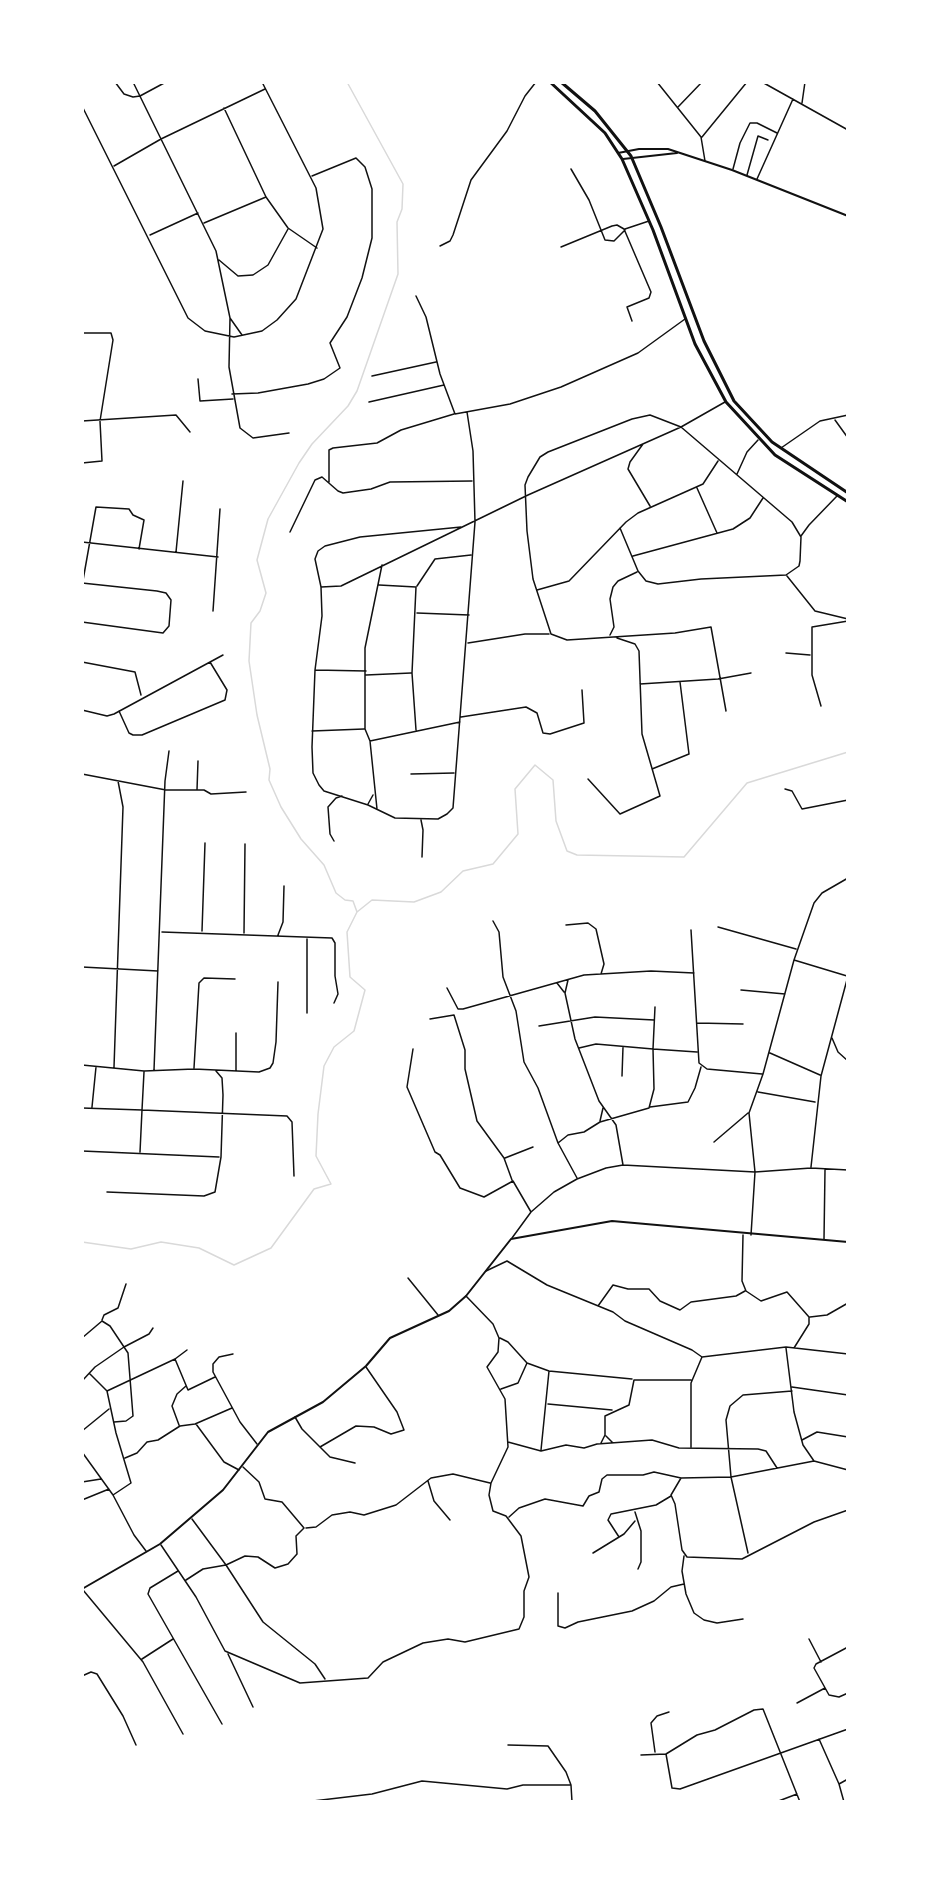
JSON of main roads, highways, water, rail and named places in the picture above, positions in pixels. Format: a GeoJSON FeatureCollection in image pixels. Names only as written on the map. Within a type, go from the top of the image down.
{"type":"FeatureCollection","features":[{"type":"Feature","properties":{"kind":"main road"},"geometry":{"type":"LineString","coordinates":[[550,82],[598,126],[622,159],[649,221],[702,361],[726,402],[758,440],[775,455],[848,502]]}},
{"type":"Feature","properties":{"kind":"main road"},"geometry":{"type":"LineString","coordinates":[[561,82],[595,111],[631,156],[658,219],[704,341],[728,392],[747,416],[781,448],[848,492]]}},
{"type":"Feature","properties":{"kind":"waterway"},"geometry":{"type":"LineString","coordinates":[[347,82],[403,184],[402,209],[397,222],[398,274],[357,391],[348,406],[312,444],[268,519],[257,560],[266,593],[260,611],[251,623],[249,661],[257,715],[270,769],[269,780],[281,807],[301,839],[324,865],[336,893],[345,900],[353,901],[357,912]]}},
{"type":"Feature","properties":{"kind":"waterway"},"geometry":{"type":"LineString","coordinates":[[82,1242],[131,1249],[161,1242],[199,1248],[234,1265],[271,1248],[314,1189],[331,1184],[316,1156],[318,1114],[324,1066],[334,1047],[354,1031],[365,990],[350,977],[347,932],[357,912],[372,900],[414,902],[441,892],[463,871],[493,864],[518,834],[515,789],[535,765],[553,780],[556,821],[567,851],[577,855],[684,857],[747,783],[848,752]]}}]}
